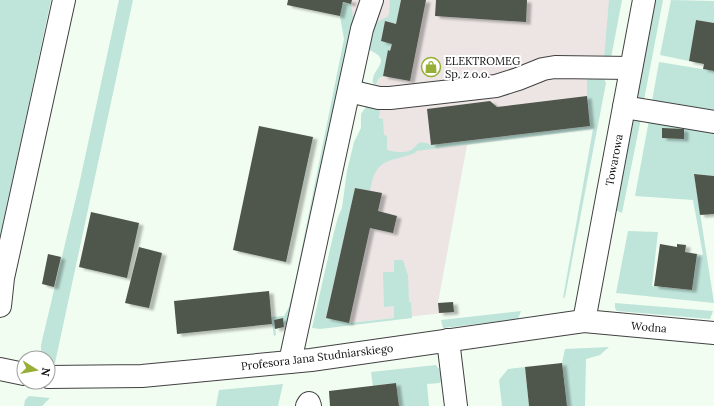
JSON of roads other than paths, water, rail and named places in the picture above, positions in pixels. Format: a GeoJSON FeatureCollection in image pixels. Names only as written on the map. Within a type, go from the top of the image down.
{"type":"FeatureCollection","features":[{"type":"Feature","properties":{"kind":"street"},"geometry":{"type":"LineString","coordinates":[[0,306],[3,278],[64,0]]}},
{"type":"Feature","properties":{"kind":"street"},"geometry":{"type":"LineString","coordinates":[[290,362],[362,29],[372,0]]}},
{"type":"Feature","properties":{"kind":"street","name":"Towarowa"},"geometry":{"type":"LineString","coordinates":[[584,320],[644,0]]}},
{"type":"Feature","properties":{"kind":"street"},"geometry":{"type":"LineString","coordinates":[[349,91],[379,98],[390,98],[496,86],[543,69],[554,67],[631,68]]}},
{"type":"Feature","properties":{"kind":"street"},"geometry":{"type":"LineString","coordinates":[[624,107],[714,122]]}},
{"type":"Feature","properties":{"kind":"street","name":"Profesora Jana Studniarskiego"},"geometry":{"type":"LineString","coordinates":[[56,377],[142,376],[311,360],[584,320]]}},
{"type":"Feature","properties":{"kind":"street","name":"Wodna"},"geometry":{"type":"LineString","coordinates":[[584,320],[714,333]]}},
{"type":"Feature","properties":{"kind":"street"},"geometry":{"type":"LineString","coordinates":[[448,340],[456,406]]}},
{"type":"Feature","properties":{"kind":"street"},"geometry":{"type":"LineString","coordinates":[[0,369],[16,372]]}},
{"type":"Feature","properties":{"kind":"place","name":"ELEKTROMEG Sp. z o.o."},"geometry":{"type":"Point","coordinates":[431,67]}}]}
